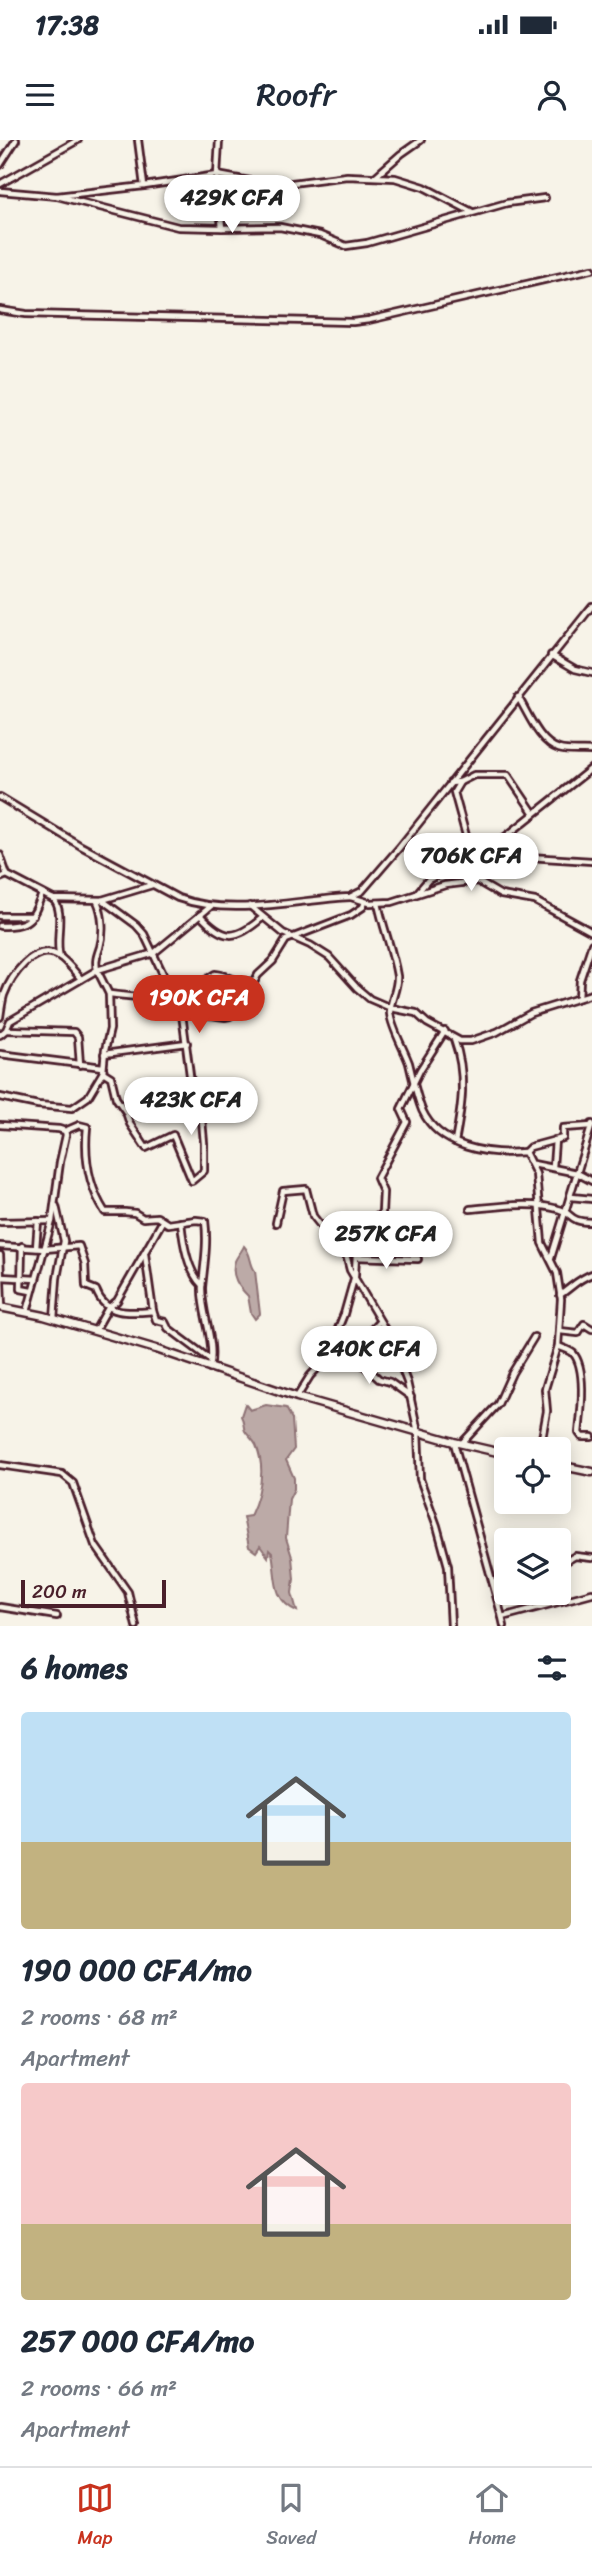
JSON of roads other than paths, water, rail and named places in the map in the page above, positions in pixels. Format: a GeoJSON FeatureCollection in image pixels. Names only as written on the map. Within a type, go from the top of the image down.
{"type":"FeatureCollection","features":[{"type":"Feature","properties":{"kind":"street"},"geometry":{"type":"LineString","coordinates":[[0,164],[16,140]]}},
{"type":"Feature","properties":{"kind":"street"},"geometry":{"type":"LineString","coordinates":[[0,184],[78,140]]}},
{"type":"Feature","properties":{"kind":"street"},"geometry":{"type":"LineString","coordinates":[[138,140],[144,186]]}},
{"type":"Feature","properties":{"kind":"street"},"geometry":{"type":"LineString","coordinates":[[219,140],[217,176],[222,228]]}},
{"type":"Feature","properties":{"kind":"street"},"geometry":{"type":"LineString","coordinates":[[375,177],[421,140]]}},
{"type":"Feature","properties":{"kind":"street"},"geometry":{"type":"LineString","coordinates":[[57,196],[217,176],[283,184],[340,177],[375,177],[414,183],[472,212]]}},
{"type":"Feature","properties":{"kind":"street"},"geometry":{"type":"LineString","coordinates":[[0,191],[57,196],[178,227],[280,227],[320,235],[346,246],[367,243],[472,212],[523,200],[545,198]]}},
{"type":"Feature","properties":{"kind":"street"},"geometry":{"type":"LineString","coordinates":[[0,310],[26,314],[353,321],[380,318],[592,269]]}},
{"type":"Feature","properties":{"kind":"street"},"geometry":{"type":"LineString","coordinates":[[0,797],[81,846],[178,898],[211,907],[350,897],[362,891],[592,606]]}},
{"type":"Feature","properties":{"kind":"street"},"geometry":{"type":"LineString","coordinates":[[551,655],[575,669],[592,673]]}},
{"type":"Feature","properties":{"kind":"street"},"geometry":{"type":"LineString","coordinates":[[518,696],[532,722],[551,746],[561,750],[592,751]]}},
{"type":"Feature","properties":{"kind":"street"},"geometry":{"type":"LineString","coordinates":[[490,850],[592,768]]}},
{"type":"Feature","properties":{"kind":"street"},"geometry":{"type":"LineString","coordinates":[[450,783],[460,782],[474,775],[508,775],[533,813]]}},
{"type":"Feature","properties":{"kind":"street"},"geometry":{"type":"LineString","coordinates":[[460,782],[454,792],[471,854]]}},
{"type":"Feature","properties":{"kind":"street"},"geometry":{"type":"LineString","coordinates":[[417,893],[428,880],[460,864],[471,854],[490,850],[513,856],[592,861]]}},
{"type":"Feature","properties":{"kind":"street"},"geometry":{"type":"LineString","coordinates":[[0,855],[7,875],[53,899],[99,901],[153,884]]}},
{"type":"Feature","properties":{"kind":"street"},"geometry":{"type":"LineString","coordinates":[[0,878],[7,875]]}},
{"type":"Feature","properties":{"kind":"street"},"geometry":{"type":"LineString","coordinates":[[350,897],[365,902],[392,902],[461,882],[481,882],[501,895],[543,905],[592,932]]}},
{"type":"Feature","properties":{"kind":"street"},"geometry":{"type":"LineString","coordinates":[[0,926],[22,925],[33,916],[42,894]]}},
{"type":"Feature","properties":{"kind":"street"},"geometry":{"type":"LineString","coordinates":[[53,899],[59,909],[57,944],[60,957]]}},
{"type":"Feature","properties":{"kind":"street"},"geometry":{"type":"LineString","coordinates":[[0,1054],[103,1069],[111,1077],[116,1098],[146,1148],[173,1135],[192,1181],[204,1171],[200,1097],[191,1083],[185,1020],[141,929],[99,901]]}},
{"type":"Feature","properties":{"kind":"street"},"geometry":{"type":"LineString","coordinates":[[0,1097],[44,1106],[74,1108],[88,1097],[103,1069],[110,1029],[109,994],[97,970],[95,959],[100,947],[102,925],[99,901]]}},
{"type":"Feature","properties":{"kind":"street"},"geometry":{"type":"LineString","coordinates":[[195,1013],[230,1016],[246,997],[254,981],[291,937],[351,915],[363,907],[365,902]]}},
{"type":"Feature","properties":{"kind":"street"},"geometry":{"type":"LineString","coordinates":[[378,903],[397,978],[391,1018],[423,1111],[437,1132],[455,1142],[497,1152],[525,1152],[530,1147],[563,1138],[563,1128],[592,1125],[551,1258]]}},
{"type":"Feature","properties":{"kind":"street"},"geometry":{"type":"LineString","coordinates":[[249,905],[262,918],[291,937],[316,948],[370,999],[391,1008],[416,1013],[427,1023],[454,1038],[471,1041],[497,1032],[531,1013],[592,994]]}},
{"type":"Feature","properties":{"kind":"street"},"geometry":{"type":"LineString","coordinates":[[0,1035],[10,1021],[97,970],[154,953],[211,907]]}},
{"type":"Feature","properties":{"kind":"street"},"geometry":{"type":"LineString","coordinates":[[200,915],[216,932],[226,935],[246,930],[262,918]]}},
{"type":"Feature","properties":{"kind":"street"},"geometry":{"type":"LineString","coordinates":[[0,916],[33,916]]}},
{"type":"Feature","properties":{"kind":"street"},"geometry":{"type":"LineString","coordinates":[[579,998],[580,976],[588,961],[592,944]]}},
{"type":"Feature","properties":{"kind":"street"},"geometry":{"type":"LineString","coordinates":[[0,1017],[5,993],[26,961],[48,952],[60,957],[81,979]]}},
{"type":"Feature","properties":{"kind":"street"},"geometry":{"type":"LineString","coordinates":[[109,994],[174,997],[195,988],[215,974],[241,982],[254,981]]}},
{"type":"Feature","properties":{"kind":"street"},"geometry":{"type":"LineString","coordinates":[[6,1030],[74,1032],[78,1037],[80,1065]]}},
{"type":"Feature","properties":{"kind":"street"},"geometry":{"type":"LineString","coordinates":[[297,1397],[310,1377],[330,1355],[354,1277],[355,1256],[365,1242],[370,1222],[382,1213],[383,1192],[377,1178],[407,1122],[401,1110],[414,1082],[445,1031]]}},
{"type":"Feature","properties":{"kind":"street"},"geometry":{"type":"LineString","coordinates":[[454,1038],[464,1083],[455,1142]]}},
{"type":"Feature","properties":{"kind":"street"},"geometry":{"type":"LineString","coordinates":[[104,1054],[187,1043]]}},
{"type":"Feature","properties":{"kind":"street"},"geometry":{"type":"LineString","coordinates":[[126,1112],[200,1097]]}},
{"type":"Feature","properties":{"kind":"street"},"geometry":{"type":"LineString","coordinates":[[0,1125],[65,1131],[79,1125],[87,1127],[84,1147],[88,1170],[105,1212],[135,1213],[143,1218],[160,1218],[168,1224],[205,1222],[206,1259],[202,1285],[212,1360],[210,1369]]}},
{"type":"Feature","properties":{"kind":"street"},"geometry":{"type":"LineString","coordinates":[[27,1311],[56,1204],[65,1131]]}},
{"type":"Feature","properties":{"kind":"street"},"geometry":{"type":"LineString","coordinates":[[553,1167],[555,1140]]}},
{"type":"Feature","properties":{"kind":"street"},"geometry":{"type":"LineString","coordinates":[[525,1152],[532,1163],[538,1188],[537,1205],[542,1243],[557,1273],[560,1295],[560,1331],[558,1346],[545,1384],[547,1411],[542,1437]]}},
{"type":"Feature","properties":{"kind":"street"},"geometry":{"type":"LineString","coordinates":[[532,1163],[577,1173],[592,1181]]}},
{"type":"Feature","properties":{"kind":"street"},"geometry":{"type":"LineString","coordinates":[[276,1223],[283,1191],[306,1189],[313,1216],[328,1235],[343,1243],[349,1267],[401,1362],[418,1432],[420,1479],[448,1566],[451,1626]]}},
{"type":"Feature","properties":{"kind":"street"},"geometry":{"type":"LineString","coordinates":[[571,1197],[592,1199]]}},
{"type":"Feature","properties":{"kind":"street"},"geometry":{"type":"LineString","coordinates":[[54,1319],[64,1236],[56,1204]]}},
{"type":"Feature","properties":{"kind":"street"},"geometry":{"type":"LineString","coordinates":[[470,1209],[537,1205],[566,1212],[577,1221],[592,1222]]}},
{"type":"Feature","properties":{"kind":"street"},"geometry":{"type":"LineString","coordinates":[[36,1248],[38,1221]]}},
{"type":"Feature","properties":{"kind":"street"},"geometry":{"type":"LineString","coordinates":[[0,1222],[52,1221]]}},
{"type":"Feature","properties":{"kind":"street"},"geometry":{"type":"LineString","coordinates":[[95,1331],[108,1308],[117,1301],[162,1222]]}},
{"type":"Feature","properties":{"kind":"street"},"geometry":{"type":"LineString","coordinates":[[181,1222],[185,1247],[196,1278],[202,1285]]}},
{"type":"Feature","properties":{"kind":"street"},"geometry":{"type":"LineString","coordinates":[[0,1246],[44,1249],[80,1247],[85,1264],[86,1286],[96,1290],[98,1298],[108,1308],[126,1313],[153,1311]]}},
{"type":"Feature","properties":{"kind":"street"},"geometry":{"type":"LineString","coordinates":[[22,1247],[21,1290],[31,1291]]}},
{"type":"Feature","properties":{"kind":"street"},"geometry":{"type":"LineString","coordinates":[[145,1254],[149,1298],[156,1320],[165,1322],[168,1328],[212,1360]]}},
{"type":"Feature","properties":{"kind":"street"},"geometry":{"type":"LineString","coordinates":[[0,1255],[1,1307],[27,1311],[156,1349],[297,1397],[494,1451]]}},
{"type":"Feature","properties":{"kind":"street"},"geometry":{"type":"LineString","coordinates":[[355,1256],[418,1259]]}},
{"type":"Feature","properties":{"kind":"street"},"geometry":{"type":"LineString","coordinates":[[560,1295],[579,1279],[592,1275]]}},
{"type":"Feature","properties":{"kind":"street"},"geometry":{"type":"LineString","coordinates":[[1,1277],[36,1279]]}},
{"type":"Feature","properties":{"kind":"street"},"geometry":{"type":"LineString","coordinates":[[330,1355],[342,1353],[365,1337],[379,1322]]}},
{"type":"Feature","properties":{"kind":"street"},"geometry":{"type":"LineString","coordinates":[[560,1331],[578,1333],[584,1324],[592,1329]]}},
{"type":"Feature","properties":{"kind":"street"},"geometry":{"type":"LineString","coordinates":[[457,1443],[498,1404],[512,1373],[534,1337]]}},
{"type":"Feature","properties":{"kind":"street"},"geometry":{"type":"LineString","coordinates":[[558,1346],[570,1351],[576,1360],[583,1390],[579,1433],[582,1437],[592,1437]]}},
{"type":"Feature","properties":{"kind":"street"},"geometry":{"type":"LineString","coordinates":[[342,1353],[357,1359],[377,1377],[390,1382],[411,1397]]}},
{"type":"Feature","properties":{"kind":"street"},"geometry":{"type":"LineString","coordinates":[[457,1443],[504,1626]]}},
{"type":"Feature","properties":{"kind":"street"},"geometry":{"type":"LineString","coordinates":[[0,1465],[62,1475],[73,1483],[95,1545],[128,1591],[136,1626]]}},
{"type":"Feature","properties":{"kind":"street"},"geometry":{"type":"LineString","coordinates":[[571,1468],[592,1472]]}},
{"type":"Feature","properties":{"kind":"street"},"geometry":{"type":"LineString","coordinates":[[571,1558],[575,1556],[592,1558]]}},
{"type":"Feature","properties":{"kind":"street"},"geometry":{"type":"LineString","coordinates":[[502,1617],[592,1593]]}},
{"type":"Feature","properties":{"kind":"street"},"geometry":{"type":"LineString","coordinates":[[0,1607],[57,1616]]}}]}
